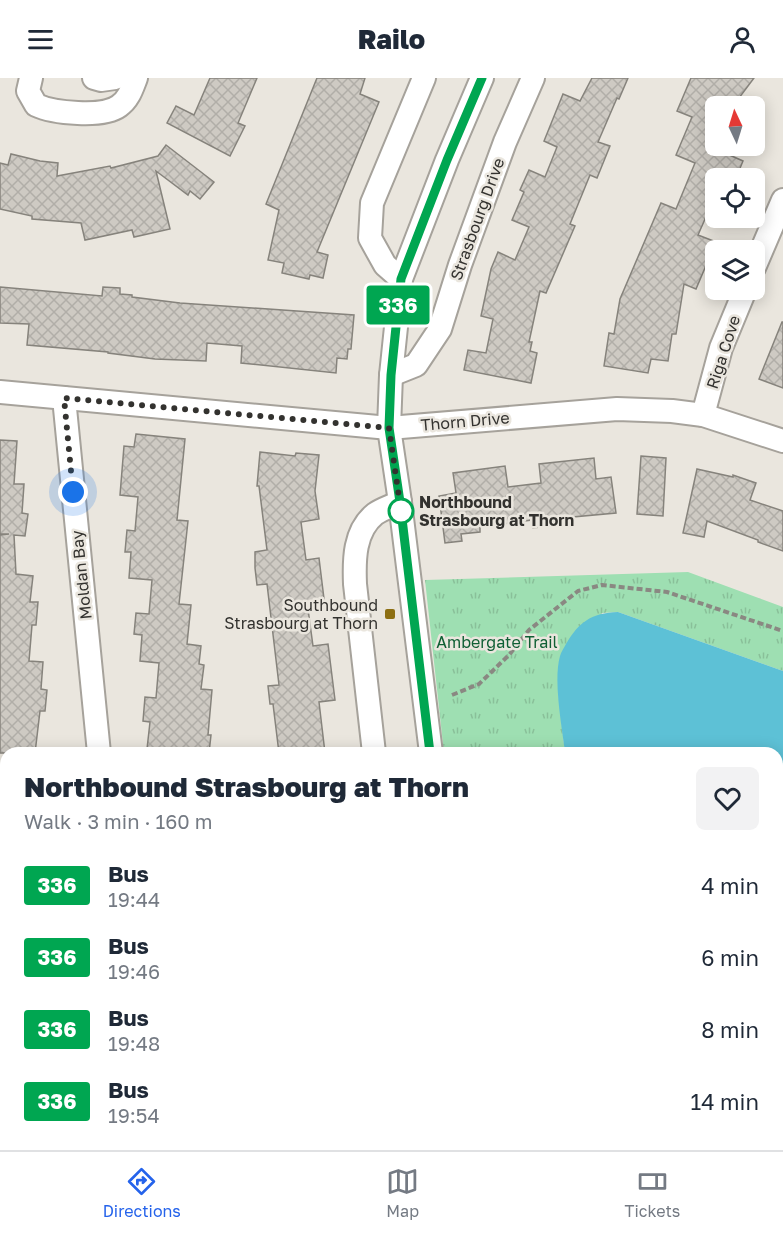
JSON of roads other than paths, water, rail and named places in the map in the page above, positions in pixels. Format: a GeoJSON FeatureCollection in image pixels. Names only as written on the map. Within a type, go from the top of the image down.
{"type":"FeatureCollection","features":[{"type":"Feature","properties":{"kind":"street"},"geometry":{"type":"LineString","coordinates":[[30,78],[28,91],[36,105],[60,112],[81,113],[117,108],[127,99],[136,78]]}},
{"type":"Feature","properties":{"kind":"street"},"geometry":{"type":"LineString","coordinates":[[93,78],[101,80],[115,78]]}},
{"type":"Feature","properties":{"kind":"street"},"geometry":{"type":"LineString","coordinates":[[401,279],[385,264],[370,238],[372,203],[424,78]]}},
{"type":"Feature","properties":{"kind":"street"},"geometry":{"type":"LineString","coordinates":[[429,747],[389,428],[391,375],[401,279],[447,160],[482,78]]}},
{"type":"Feature","properties":{"kind":"street","name":"Strasbourg Drive"},"geometry":{"type":"LineString","coordinates":[[391,375],[416,365],[440,329],[460,265],[501,153],[533,78]]}},
{"type":"Feature","properties":{"kind":"street"},"geometry":{"type":"LineString","coordinates":[[765,242],[783,200]]}},
{"type":"Feature","properties":{"kind":"street","name":"Riga Cove"},"geometry":{"type":"LineString","coordinates":[[704,416],[721,348],[741,300]]}},
{"type":"Feature","properties":{"kind":"street","name":"Thorn Drive"},"geometry":{"type":"LineString","coordinates":[[0,392],[389,428],[617,409],[672,411],[704,416],[783,441]]}},
{"type":"Feature","properties":{"kind":"street","name":"Moldan Bay"},"geometry":{"type":"LineString","coordinates":[[64,398],[98,747]]}},
{"type":"Feature","properties":{"kind":"street"},"geometry":{"type":"LineString","coordinates":[[373,747],[354,556],[361,531],[375,514],[400,502]]}},
{"type":"Feature","properties":{"kind":"water"},"geometry":{"type":"Polygon","coordinates":[[[618,612],[783,671],[783,747],[564,747],[557,678],[560,654],[581,624],[600,614],[618,612]]]}},
{"type":"Feature","properties":{"kind":"place","name":"Northbound Strasbourg at Thorn"},"geometry":{"type":"Point","coordinates":[401,511]}},
{"type":"Feature","properties":{"kind":"place","name":"Southbound Strasbourg at Thorn"},"geometry":{"type":"Point","coordinates":[390,614]}},
{"type":"Feature","properties":{"kind":"park label","name":"Ambergate Trail"},"geometry":{"type":"Point","coordinates":[497,642]}}]}
